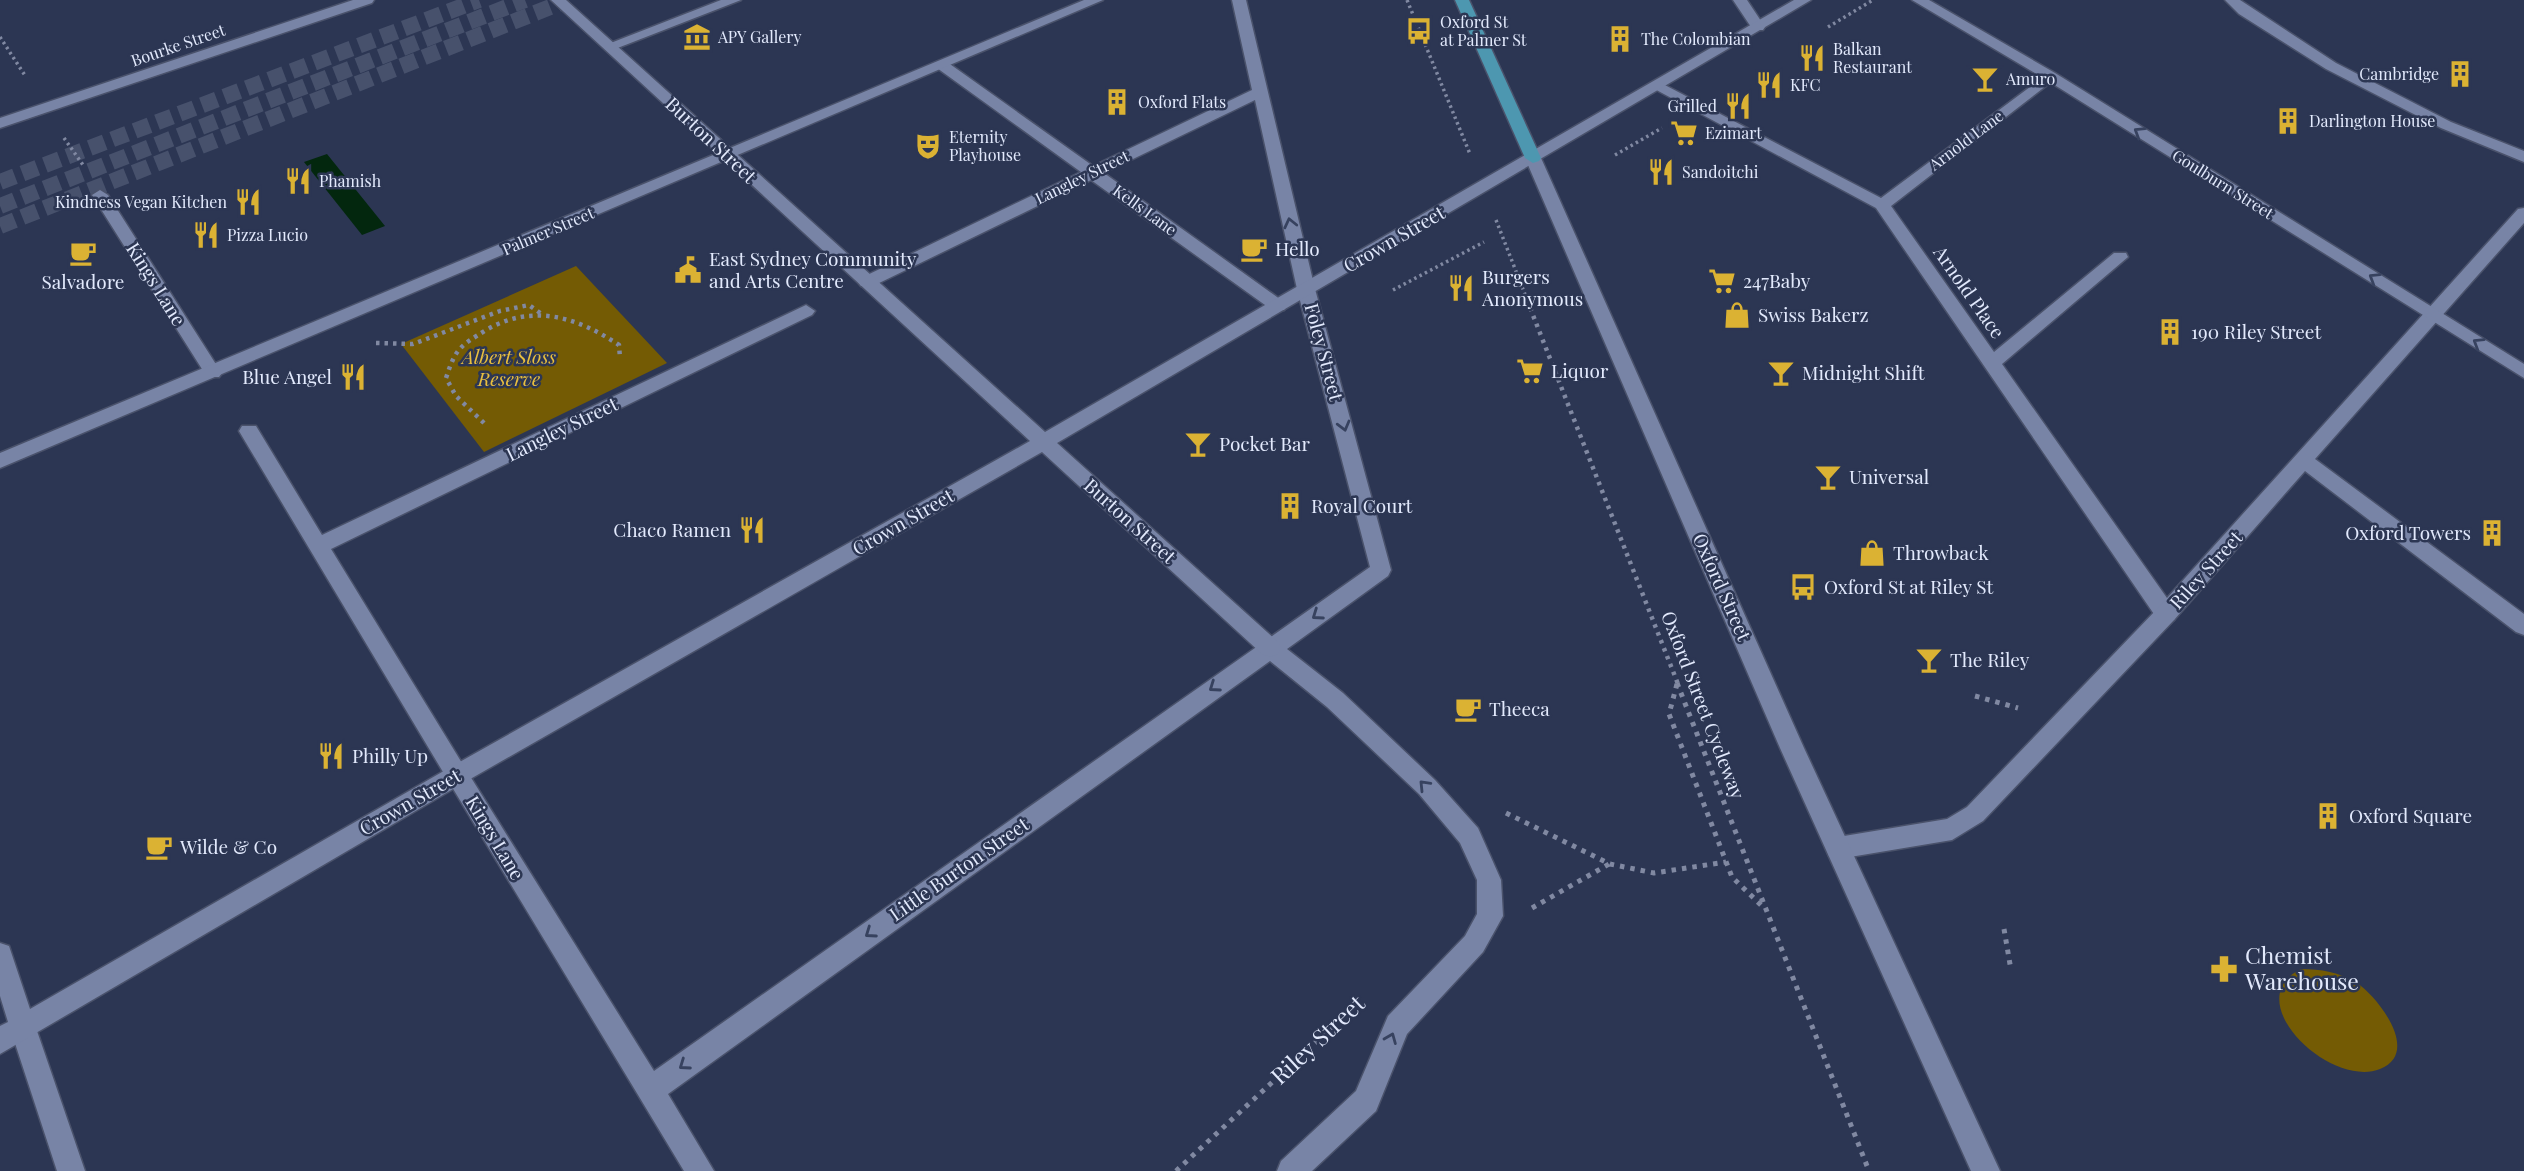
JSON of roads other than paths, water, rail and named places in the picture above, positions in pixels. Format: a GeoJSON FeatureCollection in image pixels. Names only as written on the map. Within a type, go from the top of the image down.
{"type":"FeatureCollection","features":[{"type":"Feature","properties":{"kind":"main road","name":"Oxford Street"},"geometry":{"type":"LineString","coordinates":[[1462,0],[1533,158]]}},
{"type":"Feature","properties":{"kind":"street","name":"Bourke Street"},"geometry":{"type":"LineString","coordinates":[[0,123],[367,0]]}},
{"type":"Feature","properties":{"kind":"street","name":"Burton Street"},"geometry":{"type":"LineString","coordinates":[[558,0],[1270,648],[1335,700],[1418,778],[1469,836],[1489,880],[1490,916],[1474,944],[1397,1025],[1366,1101],[1292,1171]]}},
{"type":"Feature","properties":{"kind":"street"},"geometry":{"type":"LineString","coordinates":[[610,46],[734,0]]}},
{"type":"Feature","properties":{"kind":"street","name":"Palmer Street"},"geometry":{"type":"LineString","coordinates":[[0,461],[1096,0]]}},
{"type":"Feature","properties":{"kind":"street","name":"Foley Street"},"geometry":{"type":"LineString","coordinates":[[1239,0],[1306,289],[1381,570],[1270,648]]}},
{"type":"Feature","properties":{"kind":"street"},"geometry":{"type":"LineString","coordinates":[[1740,0],[1758,27]]}},
{"type":"Feature","properties":{"kind":"street","name":"Crown Street"},"geometry":{"type":"LineString","coordinates":[[12,1035],[457,775],[1043,442],[1804,0]]}},
{"type":"Feature","properties":{"kind":"street","name":"Goulburn Street"},"geometry":{"type":"LineString","coordinates":[[1919,0],[2050,76],[2524,372]]}},
{"type":"Feature","properties":{"kind":"street"},"geometry":{"type":"LineString","coordinates":[[2232,0],[2244,11],[2331,66],[2446,125],[2524,157]]}},
{"type":"Feature","properties":{"kind":"street","name":"Kells Lane"},"geometry":{"type":"LineString","coordinates":[[942,65],[1278,306]]}},
{"type":"Feature","properties":{"kind":"street","name":"Arnold Lane"},"geometry":{"type":"LineString","coordinates":[[1882,205],[2050,76]]}},
{"type":"Feature","properties":{"kind":"street","name":"Arnold Place"},"geometry":{"type":"LineString","coordinates":[[1656,86],[1882,205],[2166,614]]}},
{"type":"Feature","properties":{"kind":"street","name":"Langley Street"},"geometry":{"type":"LineString","coordinates":[[867,282],[1259,92]]}},
{"type":"Feature","properties":{"kind":"street","name":"Oxford Street"},"geometry":{"type":"LineString","coordinates":[[1533,158],[1792,748],[1986,1171]]}},
{"type":"Feature","properties":{"kind":"street","name":"Kings Lane"},"geometry":{"type":"LineString","coordinates":[[100,195],[213,373]]}},
{"type":"Feature","properties":{"kind":"street","name":"Riley Street"},"geometry":{"type":"LineString","coordinates":[[1839,848],[1952,829],[1975,814],[2166,614],[2524,213]]}},
{"type":"Feature","properties":{"kind":"street"},"geometry":{"type":"LineString","coordinates":[[1992,363],[2120,257]]}},
{"type":"Feature","properties":{"kind":"street","name":"Langley Street"},"geometry":{"type":"LineString","coordinates":[[318,546],[806,311]]}},
{"type":"Feature","properties":{"kind":"street","name":"Kings Lane"},"geometry":{"type":"LineString","coordinates":[[249,431],[699,1171]]}},
{"type":"Feature","properties":{"kind":"street"},"geometry":{"type":"LineString","coordinates":[[2303,460],[2524,626]]}},
{"type":"Feature","properties":{"kind":"street","name":"Little Burton Street"},"geometry":{"type":"LineString","coordinates":[[649,1091],[1270,648]]}},
{"type":"Feature","properties":{"kind":"street"},"geometry":{"type":"LineString","coordinates":[[0,956],[12,1035],[71,1171]]}},
{"type":"Feature","properties":{"kind":"tunnel"},"geometry":{"type":"LineString","coordinates":[[0,182],[479,0]]}},
{"type":"Feature","properties":{"kind":"tunnel"},"geometry":{"type":"LineString","coordinates":[[0,206],[525,0]]}},
{"type":"Feature","properties":{"kind":"tunnel"},"geometry":{"type":"LineString","coordinates":[[0,226],[568,0]]}},
{"type":"Feature","properties":{"kind":"place","name":"Oxford St at Palmer St"},"geometry":{"type":"Point","coordinates":[1419,31]}},
{"type":"Feature","properties":{"kind":"place","name":"APY Gallery"},"geometry":{"type":"Point","coordinates":[697,37]}},
{"type":"Feature","properties":{"kind":"place","name":"The Colombian"},"geometry":{"type":"Point","coordinates":[1620,39]}},
{"type":"Feature","properties":{"kind":"place","name":"Balkan Restaurant"},"geometry":{"type":"Point","coordinates":[1812,58]}},
{"type":"Feature","properties":{"kind":"place","name":"Cambridge"},"geometry":{"type":"Point","coordinates":[2460,74]}},
{"type":"Feature","properties":{"kind":"place","name":"Amuro"},"geometry":{"type":"Point","coordinates":[1985,79]}},
{"type":"Feature","properties":{"kind":"place","name":"KFC"},"geometry":{"type":"Point","coordinates":[1769,85]}},
{"type":"Feature","properties":{"kind":"place","name":"Oxford Flats"},"geometry":{"type":"Point","coordinates":[1117,102]}},
{"type":"Feature","properties":{"kind":"place","name":"Grilled"},"geometry":{"type":"Point","coordinates":[1738,106]}},
{"type":"Feature","properties":{"kind":"place","name":"Darlington House"},"geometry":{"type":"Point","coordinates":[2288,121]}},
{"type":"Feature","properties":{"kind":"place","name":"Ezimart"},"geometry":{"type":"Point","coordinates":[1684,133]}},
{"type":"Feature","properties":{"kind":"place","name":"Eternity Playhouse"},"geometry":{"type":"Point","coordinates":[928,146]}},
{"type":"Feature","properties":{"kind":"place","name":"Sandoitchi"},"geometry":{"type":"Point","coordinates":[1661,172]}},
{"type":"Feature","properties":{"kind":"place","name":"Phamish"},"geometry":{"type":"Point","coordinates":[298,181]}},
{"type":"Feature","properties":{"kind":"place","name":"Kindness Vegan Kitchen"},"geometry":{"type":"Point","coordinates":[248,202]}},
{"type":"Feature","properties":{"kind":"place","name":"Pizza Lucio"},"geometry":{"type":"Point","coordinates":[206,235]}},
{"type":"Feature","properties":{"kind":"place","name":"Hello"},"geometry":{"type":"Point","coordinates":[1254,249]}},
{"type":"Feature","properties":{"kind":"place","name":"Salvadore"},"geometry":{"type":"Point","coordinates":[83,253]}},
{"type":"Feature","properties":{"kind":"place","name":"East Sydney Community and Arts Centre"},"geometry":{"type":"Point","coordinates":[688,270]}},
{"type":"Feature","properties":{"kind":"place","name":"247Baby"},"geometry":{"type":"Point","coordinates":[1722,281]}},
{"type":"Feature","properties":{"kind":"place","name":"Burgers Anonymous"},"geometry":{"type":"Point","coordinates":[1461,288]}},
{"type":"Feature","properties":{"kind":"place","name":"Swiss Bakerz"},"geometry":{"type":"Point","coordinates":[1737,315]}},
{"type":"Feature","properties":{"kind":"place","name":"190 Riley Street"},"geometry":{"type":"Point","coordinates":[2170,332]}},
{"type":"Feature","properties":{"kind":"place","name":"Liquor"},"geometry":{"type":"Point","coordinates":[1530,371]}},
{"type":"Feature","properties":{"kind":"place","name":"Midnight Shift"},"geometry":{"type":"Point","coordinates":[1781,373]}},
{"type":"Feature","properties":{"kind":"place","name":"Blue Angel"},"geometry":{"type":"Point","coordinates":[353,377]}},
{"type":"Feature","properties":{"kind":"place","name":"Pocket Bar"},"geometry":{"type":"Point","coordinates":[1198,444]}},
{"type":"Feature","properties":{"kind":"place","name":"Universal"},"geometry":{"type":"Point","coordinates":[1828,477]}},
{"type":"Feature","properties":{"kind":"place","name":"Royal Court"},"geometry":{"type":"Point","coordinates":[1290,506]}},
{"type":"Feature","properties":{"kind":"place","name":"Chaco Ramen"},"geometry":{"type":"Point","coordinates":[752,530]}},
{"type":"Feature","properties":{"kind":"place","name":"Oxford Towers"},"geometry":{"type":"Point","coordinates":[2492,533]}},
{"type":"Feature","properties":{"kind":"place","name":"Throwback"},"geometry":{"type":"Point","coordinates":[1872,553]}},
{"type":"Feature","properties":{"kind":"place","name":"Oxford St at Riley St"},"geometry":{"type":"Point","coordinates":[1803,587]}},
{"type":"Feature","properties":{"kind":"place","name":"The Riley"},"geometry":{"type":"Point","coordinates":[1929,660]}},
{"type":"Feature","properties":{"kind":"place","name":"Theeca"},"geometry":{"type":"Point","coordinates":[1468,709]}},
{"type":"Feature","properties":{"kind":"place","name":"Philly Up"},"geometry":{"type":"Point","coordinates":[331,756]}},
{"type":"Feature","properties":{"kind":"place","name":"Oxford Square"},"geometry":{"type":"Point","coordinates":[2328,816]}},
{"type":"Feature","properties":{"kind":"place","name":"Wilde & Co"},"geometry":{"type":"Point","coordinates":[159,847]}},
{"type":"Feature","properties":{"kind":"place","name":"Chemist Warehouse"},"geometry":{"type":"Point","coordinates":[2224,969]}},
{"type":"Feature","properties":{"kind":"park label","name":"Albert Sloss Reserve"},"geometry":{"type":"Point","coordinates":[509,368]}}]}
